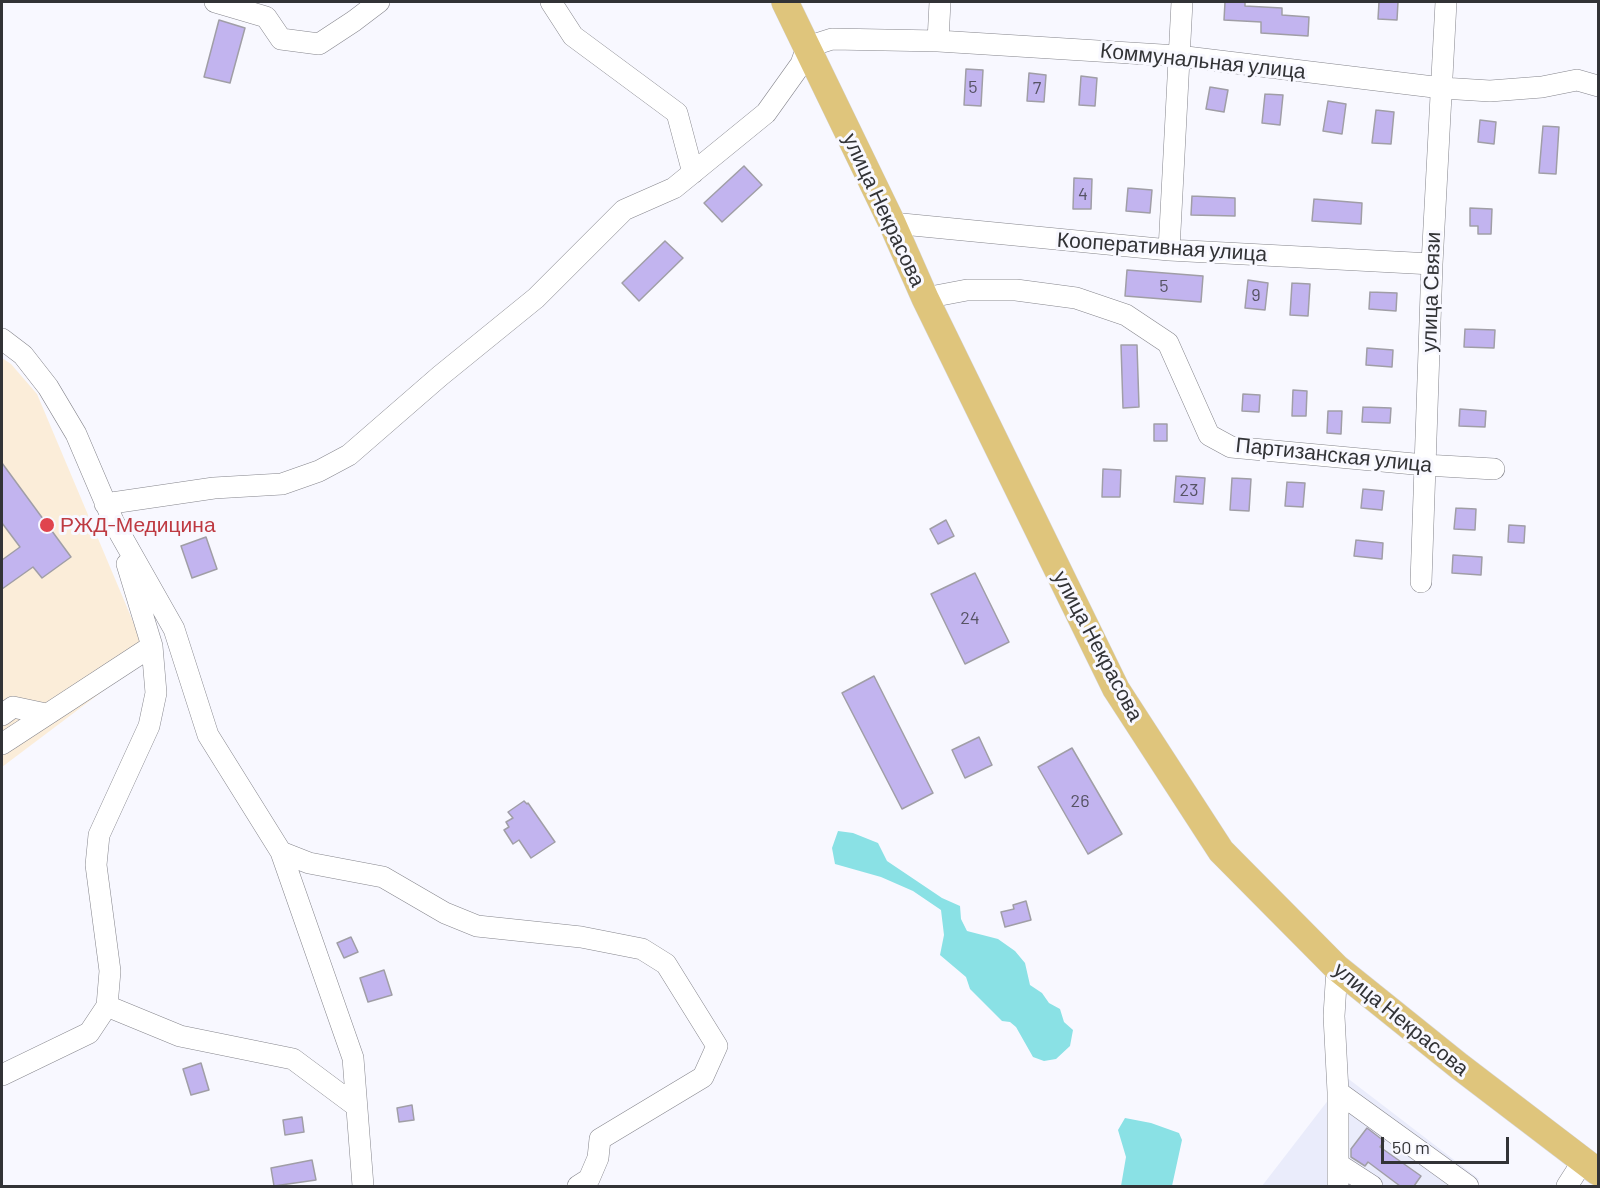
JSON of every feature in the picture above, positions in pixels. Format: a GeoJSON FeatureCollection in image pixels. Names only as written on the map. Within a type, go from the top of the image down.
{"type":"FeatureCollection","features":[{"type":"Feature","properties":{"kind":"main road","name":"улица Некрасова"},"geometry":{"type":"LineString","coordinates":[[785,2],[892,223],[925,298],[1116,689],[1221,851],[1337,968],[1459,1066],[1591,1166]]}},
{"type":"Feature","properties":{"kind":"street"},"geometry":{"type":"LineString","coordinates":[[215,2],[268,9],[281,39],[319,44],[379,2]]}},
{"type":"Feature","properties":{"kind":"street"},"geometry":{"type":"LineString","coordinates":[[551,2],[573,36],[677,113],[693,173]]}},
{"type":"Feature","properties":{"kind":"street"},"geometry":{"type":"LineString","coordinates":[[938,41],[940,2]]}},
{"type":"Feature","properties":{"kind":"street"},"geometry":{"type":"LineString","coordinates":[[1169,250],[1182,2]]}},
{"type":"Feature","properties":{"kind":"street","name":"улица Связи"},"geometry":{"type":"LineString","coordinates":[[1421,582],[1432,264],[1446,2]]}},
{"type":"Feature","properties":{"kind":"street","name":"Коммунальная улица"},"geometry":{"type":"LineString","coordinates":[[807,47],[832,39],[938,41],[1178,56],[1442,88],[1490,91],[1542,87],[1577,80],[1599,86]]}},
{"type":"Feature","properties":{"kind":"street"},"geometry":{"type":"LineString","coordinates":[[109,514],[214,488],[282,484],[319,471],[349,455],[440,376],[537,298],[624,210],[674,188],[766,113],[801,64],[807,47]]}},
{"type":"Feature","properties":{"kind":"street","name":"Кооперативная улица"},"geometry":{"type":"LineString","coordinates":[[892,223],[1169,250],[1432,264]]}},
{"type":"Feature","properties":{"kind":"street","name":"Партизанская улица"},"geometry":{"type":"LineString","coordinates":[[925,298],[967,290],[1016,290],[1076,298],[1126,315],[1168,343],[1209,435],[1231,447],[1494,469]]}},
{"type":"Feature","properties":{"kind":"street"},"geometry":{"type":"LineString","coordinates":[[2,340],[23,355],[48,387],[76,434],[109,514],[152,646],[156,693],[149,726],[99,835],[96,865],[110,971],[107,1006],[89,1033],[2,1075]]}},
{"type":"Feature","properties":{"kind":"street"},"geometry":{"type":"LineString","coordinates":[[109,514],[174,629],[208,735],[281,852],[353,1058],[363,1186]]}},
{"type":"Feature","properties":{"kind":"street"},"geometry":{"type":"LineString","coordinates":[[2,744],[152,646]]}},
{"type":"Feature","properties":{"kind":"street"},"geometry":{"type":"LineString","coordinates":[[2,715],[13,707],[46,714]]}},
{"type":"Feature","properties":{"kind":"street"},"geometry":{"type":"LineString","coordinates":[[281,852],[309,863],[383,877],[445,913],[477,926],[581,937],[642,949],[666,964],[717,1046],[704,1077],[600,1139],[598,1158],[589,1179],[579,1186]]}},
{"type":"Feature","properties":{"kind":"street"},"geometry":{"type":"LineString","coordinates":[[1337,968],[1334,1016],[1338,1092],[1338,1186]]}},
{"type":"Feature","properties":{"kind":"street"},"geometry":{"type":"LineString","coordinates":[[107,1006],[180,1036],[293,1059],[356,1106]]}},
{"type":"Feature","properties":{"kind":"street"},"geometry":{"type":"LineString","coordinates":[[1338,1092],[1464,1185]]}},
{"type":"Feature","properties":{"kind":"street"},"geometry":{"type":"LineString","coordinates":[[1338,1164],[1372,1186]]}},
{"type":"Feature","properties":{"kind":"street"},"geometry":{"type":"LineString","coordinates":[[1567,1186],[1591,1166]]}},
{"type":"Feature","properties":{"kind":"shaded area","name":"РЖД-Медицина"},"geometry":{"type":"Polygon","coordinates":[[[2,358],[11,364],[37,394],[148,657],[2,767],[2,358]]]}},
{"type":"Feature","properties":{"kind":"shaded area"},"geometry":{"type":"Polygon","coordinates":[[[1346,1077],[1479,1179],[1474,1186],[1262,1186],[1346,1077]]]}},
{"type":"Feature","properties":{"kind":"water"},"geometry":{"type":"Polygon","coordinates":[[[838,831],[853,833],[878,843],[887,861],[942,898],[960,906],[961,919],[967,931],[998,939],[1015,951],[1025,963],[1030,985],[1042,993],[1049,1003],[1060,1009],[1064,1022],[1073,1030],[1070,1046],[1056,1059],[1044,1061],[1033,1057],[1016,1027],[1010,1022],[1002,1021],[970,989],[966,977],[940,955],[944,935],[941,910],[913,891],[881,877],[835,864],[832,848],[838,831]]]}},
{"type":"Feature","properties":{"kind":"water"},"geometry":{"type":"Polygon","coordinates":[[[1125,1118],[1151,1123],[1179,1133],[1182,1140],[1172,1186],[1121,1186],[1126,1157],[1118,1130],[1125,1118]]]}},
{"type":"Feature","properties":{"kind":"building"},"geometry":{"type":"Polygon","coordinates":[[[1225,2],[1245,2],[1245,6],[1282,8],[1282,15],[1309,17],[1308,36],[1261,33],[1261,22],[1224,20],[1225,2]]]}},
{"type":"Feature","properties":{"kind":"building"},"geometry":{"type":"Polygon","coordinates":[[[1379,2],[1398,2],[1397,20],[1378,19],[1379,2]]]}},
{"type":"Feature","properties":{"kind":"building"},"geometry":{"type":"Polygon","coordinates":[[[219,20],[245,28],[230,83],[204,77],[219,20]]]}},
{"type":"Feature","properties":{"kind":"building"},"geometry":{"type":"Polygon","coordinates":[[[966,69],[983,70],[981,106],[964,105],[966,69]]]}},
{"type":"Feature","properties":{"kind":"building"},"geometry":{"type":"Polygon","coordinates":[[[1029,73],[1046,75],[1044,102],[1027,101],[1029,73]]]}},
{"type":"Feature","properties":{"kind":"building"},"geometry":{"type":"Polygon","coordinates":[[[1081,76],[1097,78],[1095,106],[1079,105],[1081,76]]]}},
{"type":"Feature","properties":{"kind":"building"},"geometry":{"type":"Polygon","coordinates":[[[1210,87],[1228,90],[1224,112],[1206,109],[1210,87]]]}},
{"type":"Feature","properties":{"kind":"building"},"geometry":{"type":"Polygon","coordinates":[[[1265,94],[1283,95],[1280,125],[1262,123],[1265,94]]]}},
{"type":"Feature","properties":{"kind":"building"},"geometry":{"type":"Polygon","coordinates":[[[1328,101],[1346,104],[1342,134],[1323,131],[1328,101]]]}},
{"type":"Feature","properties":{"kind":"building"},"geometry":{"type":"Polygon","coordinates":[[[1376,110],[1394,112],[1391,144],[1372,143],[1376,110]]]}},
{"type":"Feature","properties":{"kind":"building"},"geometry":{"type":"Polygon","coordinates":[[[1480,120],[1496,122],[1494,144],[1478,142],[1480,120]]]}},
{"type":"Feature","properties":{"kind":"building"},"geometry":{"type":"Polygon","coordinates":[[[1543,126],[1559,127],[1556,174],[1539,173],[1543,126]]]}},
{"type":"Feature","properties":{"kind":"building"},"geometry":{"type":"Polygon","coordinates":[[[744,166],[762,185],[722,222],[704,203],[744,166]]]}},
{"type":"Feature","properties":{"kind":"building"},"geometry":{"type":"Polygon","coordinates":[[[1074,178],[1092,179],[1091,209],[1073,209],[1074,178]]]}},
{"type":"Feature","properties":{"kind":"building"},"geometry":{"type":"Polygon","coordinates":[[[1128,188],[1152,190],[1150,213],[1126,211],[1128,188]]]}},
{"type":"Feature","properties":{"kind":"building"},"geometry":{"type":"Polygon","coordinates":[[[1192,196],[1235,198],[1235,216],[1191,215],[1192,196]]]}},
{"type":"Feature","properties":{"kind":"building"},"geometry":{"type":"Polygon","coordinates":[[[1314,199],[1362,203],[1361,224],[1312,221],[1314,199]]]}},
{"type":"Feature","properties":{"kind":"building"},"geometry":{"type":"Polygon","coordinates":[[[1470,208],[1492,209],[1491,234],[1478,234],[1478,226],[1470,226],[1470,208]]]}},
{"type":"Feature","properties":{"kind":"building"},"geometry":{"type":"Polygon","coordinates":[[[665,241],[683,258],[639,301],[622,283],[665,241]]]}},
{"type":"Feature","properties":{"kind":"building"},"geometry":{"type":"Polygon","coordinates":[[[1127,270],[1203,276],[1201,302],[1125,296],[1127,270]]]}},
{"type":"Feature","properties":{"kind":"building"},"geometry":{"type":"Polygon","coordinates":[[[1248,280],[1268,283],[1265,310],[1245,308],[1248,280]]]}},
{"type":"Feature","properties":{"kind":"building"},"geometry":{"type":"Polygon","coordinates":[[[1292,283],[1310,284],[1308,316],[1290,315],[1292,283]]]}},
{"type":"Feature","properties":{"kind":"building"},"geometry":{"type":"Polygon","coordinates":[[[1370,292],[1397,293],[1396,311],[1369,309],[1370,292]]]}},
{"type":"Feature","properties":{"kind":"building"},"geometry":{"type":"Polygon","coordinates":[[[1465,329],[1495,330],[1494,348],[1464,347],[1465,329]]]}},
{"type":"Feature","properties":{"kind":"building"},"geometry":{"type":"Polygon","coordinates":[[[1121,345],[1137,345],[1139,407],[1123,408],[1121,345]]]}},
{"type":"Feature","properties":{"kind":"building"},"geometry":{"type":"Polygon","coordinates":[[[1367,348],[1393,350],[1392,367],[1366,365],[1367,348]]]}},
{"type":"Feature","properties":{"kind":"building"},"geometry":{"type":"Polygon","coordinates":[[[1293,390],[1307,391],[1306,416],[1292,416],[1293,390]]]}},
{"type":"Feature","properties":{"kind":"building"},"geometry":{"type":"Polygon","coordinates":[[[1243,394],[1260,395],[1259,412],[1242,411],[1243,394]]]}},
{"type":"Feature","properties":{"kind":"building"},"geometry":{"type":"Polygon","coordinates":[[[1363,407],[1391,408],[1390,423],[1362,422],[1363,407]]]}},
{"type":"Feature","properties":{"kind":"building"},"geometry":{"type":"Polygon","coordinates":[[[1460,409],[1486,411],[1485,427],[1459,426],[1460,409]]]}},
{"type":"Feature","properties":{"kind":"building"},"geometry":{"type":"Polygon","coordinates":[[[1328,411],[1342,411],[1341,434],[1327,433],[1328,411]]]}},
{"type":"Feature","properties":{"kind":"building"},"geometry":{"type":"Polygon","coordinates":[[[1154,424],[1167,424],[1167,441],[1154,441],[1154,424]]]}},
{"type":"Feature","properties":{"kind":"building"},"geometry":{"type":"Polygon","coordinates":[[[2,463],[71,557],[42,578],[33,567],[2,589],[2,560],[20,547],[2,523],[2,463]]]}},
{"type":"Feature","properties":{"kind":"building"},"geometry":{"type":"Polygon","coordinates":[[[1103,469],[1121,470],[1120,497],[1102,497],[1103,469]]]}},
{"type":"Feature","properties":{"kind":"building"},"geometry":{"type":"Polygon","coordinates":[[[1176,476],[1205,478],[1203,504],[1174,502],[1176,476]]]}},
{"type":"Feature","properties":{"kind":"building"},"geometry":{"type":"Polygon","coordinates":[[[1232,478],[1251,479],[1249,511],[1230,510],[1232,478]]]}},
{"type":"Feature","properties":{"kind":"building"},"geometry":{"type":"Polygon","coordinates":[[[1287,482],[1305,483],[1303,507],[1285,506],[1287,482]]]}},
{"type":"Feature","properties":{"kind":"building"},"geometry":{"type":"Polygon","coordinates":[[[1363,489],[1384,491],[1382,510],[1361,508],[1363,489]]]}},
{"type":"Feature","properties":{"kind":"building"},"geometry":{"type":"Polygon","coordinates":[[[1456,508],[1476,509],[1475,530],[1454,529],[1456,508]]]}},
{"type":"Feature","properties":{"kind":"building"},"geometry":{"type":"Polygon","coordinates":[[[946,520],[954,536],[938,544],[930,529],[946,520]]]}},
{"type":"Feature","properties":{"kind":"building"},"geometry":{"type":"Polygon","coordinates":[[[1509,525],[1525,526],[1524,543],[1508,542],[1509,525]]]}},
{"type":"Feature","properties":{"kind":"building"},"geometry":{"type":"Polygon","coordinates":[[[206,537],[217,569],[192,578],[181,546],[206,537]]]}},
{"type":"Feature","properties":{"kind":"building"},"geometry":{"type":"Polygon","coordinates":[[[1356,540],[1383,543],[1382,559],[1354,556],[1356,540]]]}},
{"type":"Feature","properties":{"kind":"building"},"geometry":{"type":"Polygon","coordinates":[[[1453,555],[1482,557],[1481,575],[1452,573],[1453,555]]]}},
{"type":"Feature","properties":{"kind":"building"},"geometry":{"type":"Polygon","coordinates":[[[975,573],[1009,642],[965,664],[931,594],[975,573]]]}},
{"type":"Feature","properties":{"kind":"building"},"geometry":{"type":"Polygon","coordinates":[[[874,676],[933,793],[902,809],[842,693],[874,676]]]}},
{"type":"Feature","properties":{"kind":"building"},"geometry":{"type":"Polygon","coordinates":[[[979,737],[992,765],[965,778],[952,750],[979,737]]]}},
{"type":"Feature","properties":{"kind":"building"},"geometry":{"type":"Polygon","coordinates":[[[1072,748],[1122,834],[1088,854],[1038,767],[1072,748]]]}},
{"type":"Feature","properties":{"kind":"building"},"geometry":{"type":"Polygon","coordinates":[[[524,801],[528,803],[555,842],[531,858],[519,840],[513,844],[504,830],[509,827],[506,822],[513,818],[508,812],[524,801]]]}},
{"type":"Feature","properties":{"kind":"building"},"geometry":{"type":"Polygon","coordinates":[[[1026,901],[1031,920],[1005,927],[1001,912],[1014,909],[1013,905],[1026,901]]]}},
{"type":"Feature","properties":{"kind":"building"},"geometry":{"type":"Polygon","coordinates":[[[351,937],[358,952],[344,958],[337,943],[351,937]]]}},
{"type":"Feature","properties":{"kind":"building"},"geometry":{"type":"Polygon","coordinates":[[[384,970],[392,995],[368,1002],[360,978],[384,970]]]}},
{"type":"Feature","properties":{"kind":"building"},"geometry":{"type":"Polygon","coordinates":[[[201,1063],[209,1090],[191,1095],[183,1069],[201,1063]]]}},
{"type":"Feature","properties":{"kind":"building"},"geometry":{"type":"Polygon","coordinates":[[[412,1105],[414,1120],[399,1122],[397,1108],[412,1105]]]}},
{"type":"Feature","properties":{"kind":"building"},"geometry":{"type":"Polygon","coordinates":[[[302,1117],[304,1132],[285,1135],[283,1120],[302,1117]]]}},
{"type":"Feature","properties":{"kind":"building"},"geometry":{"type":"Polygon","coordinates":[[[1367,1128],[1384,1141],[1380,1147],[1421,1176],[1414,1186],[1400,1186],[1368,1162],[1365,1166],[1351,1157],[1351,1149],[1367,1128]]]}},
{"type":"Feature","properties":{"kind":"building"},"geometry":{"type":"Polygon","coordinates":[[[312,1160],[316,1180],[274,1186],[271,1168],[312,1160]]]}},
{"type":"Feature","properties":{"kind":"place","name":"РЖД-Медицина"},"geometry":{"type":"Point","coordinates":[47,525]}}]}
